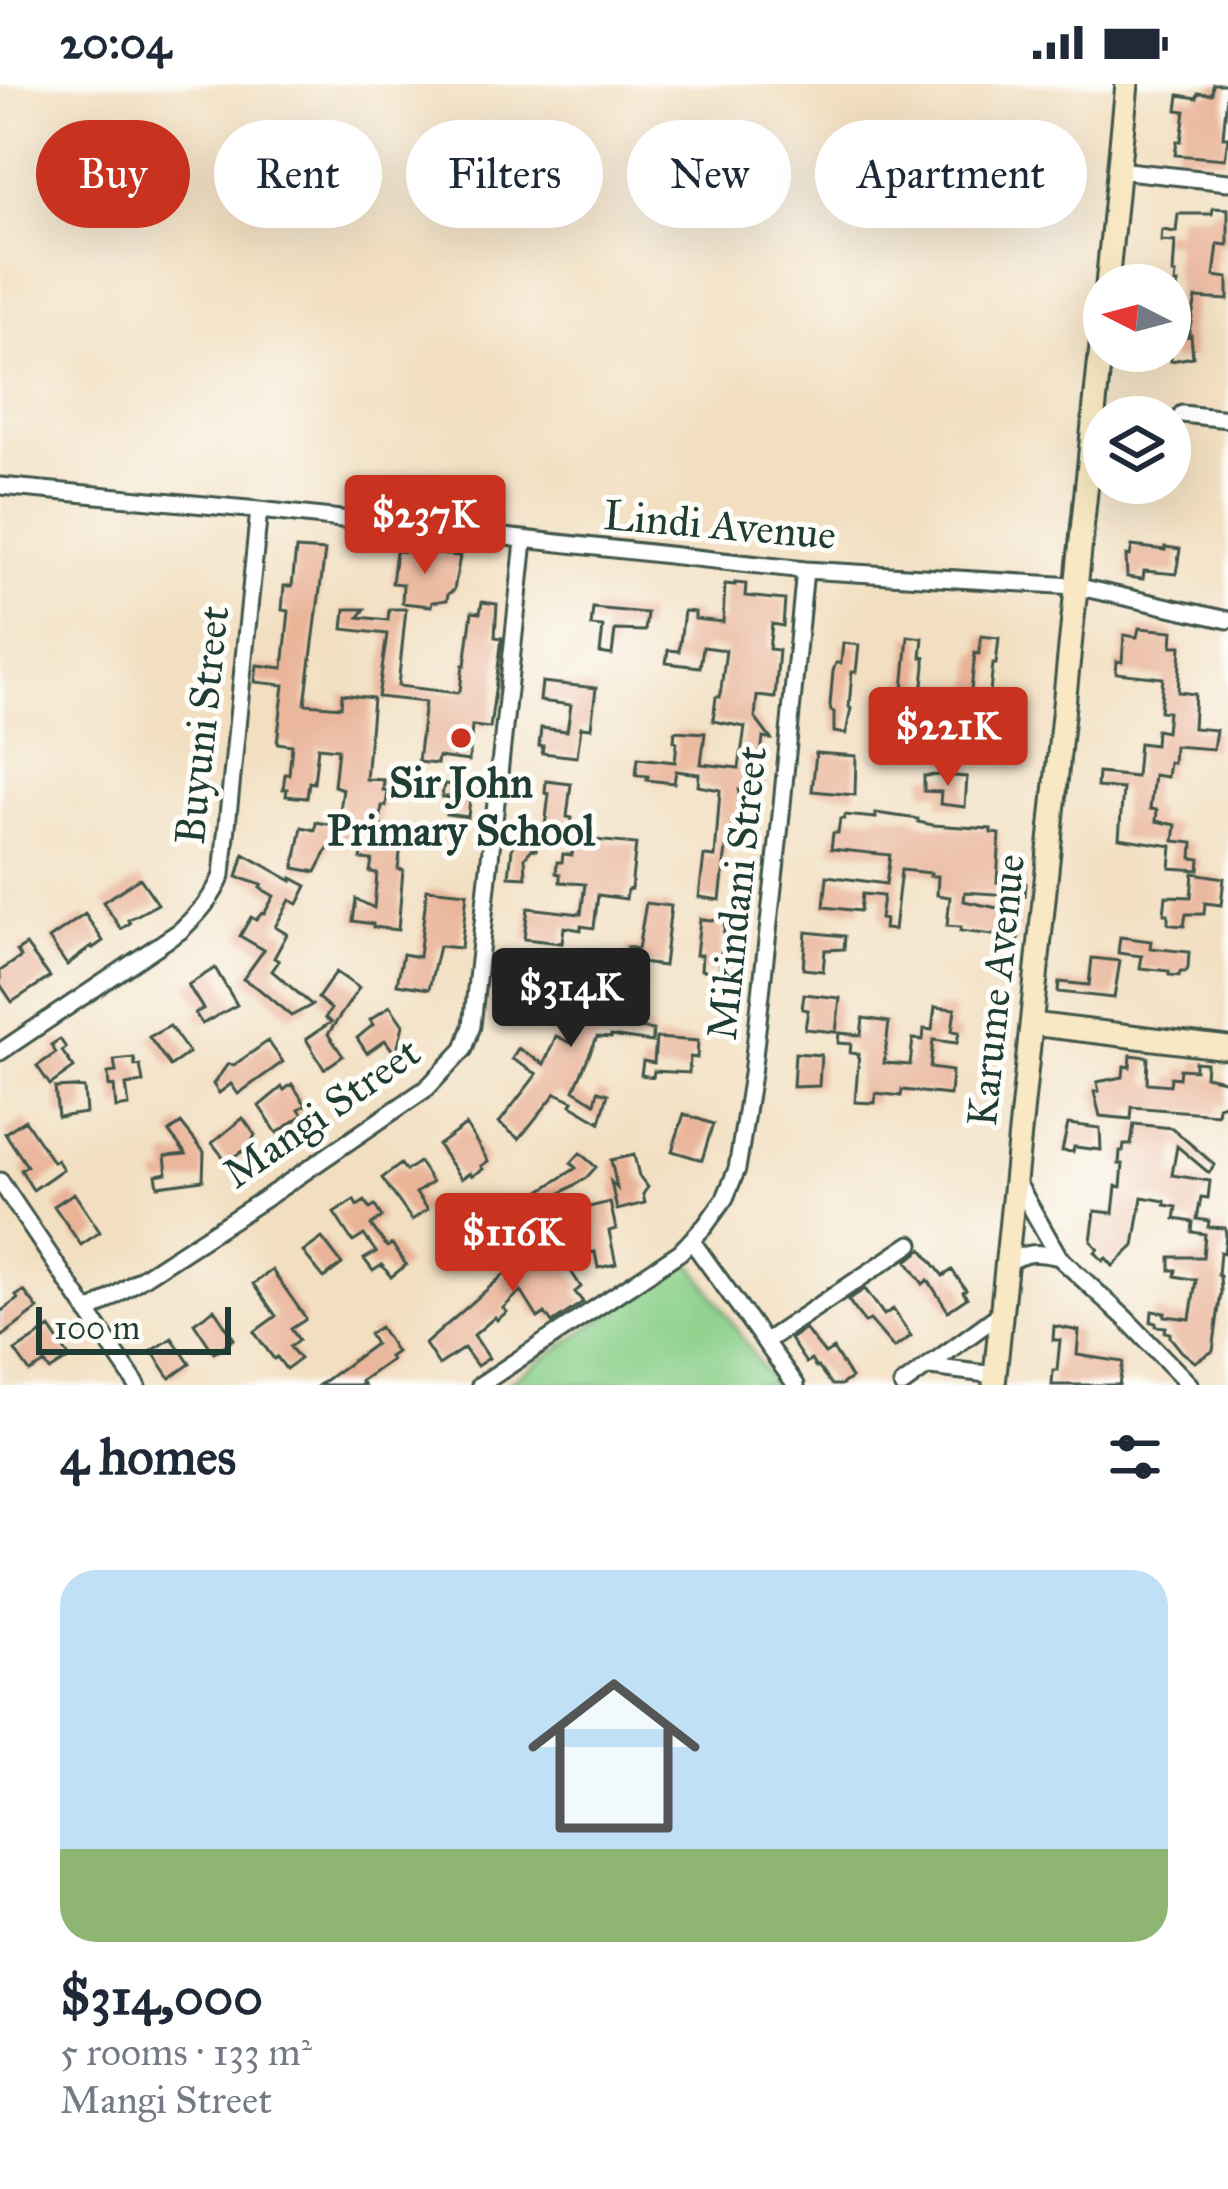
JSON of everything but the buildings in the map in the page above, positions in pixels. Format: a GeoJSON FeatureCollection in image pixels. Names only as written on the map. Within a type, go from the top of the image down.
{"type":"FeatureCollection","features":[{"type":"Feature","properties":{"kind":"main road"},"geometry":{"type":"LineString","coordinates":[[1109,264],[1126,84]]}},
{"type":"Feature","properties":{"kind":"main road","name":"Karume Avenue"},"geometry":{"type":"LineString","coordinates":[[994,1380],[1098,372]]}},
{"type":"Feature","properties":{"kind":"main road"},"geometry":{"type":"LineString","coordinates":[[1032,1024],[1228,1048]]}},
{"type":"Feature","properties":{"kind":"street"},"geometry":{"type":"LineString","coordinates":[[1117,170],[1228,182]]}},
{"type":"Feature","properties":{"kind":"street"},"geometry":{"type":"LineString","coordinates":[[1191,415],[1228,419]]}},
{"type":"Feature","properties":{"kind":"street","name":"Lindi Avenue"},"geometry":{"type":"LineString","coordinates":[[0,485],[805,570],[1075,586],[1228,620]]}},
{"type":"Feature","properties":{"kind":"street","name":"Buyuni Street"},"geometry":{"type":"LineString","coordinates":[[0,1052],[180,931],[217,889],[259,510]]}},
{"type":"Feature","properties":{"kind":"street","name":"Mangi Street"},"geometry":{"type":"LineString","coordinates":[[88,1312],[427,1088],[464,1049],[472,1026],[524,541]]}},
{"type":"Feature","properties":{"kind":"street","name":"Mikindani Street"},"geometry":{"type":"LineString","coordinates":[[480,1385],[680,1252],[725,1198],[742,1138],[778,848],[805,570]]}},
{"type":"Feature","properties":{"kind":"street"},"geometry":{"type":"LineString","coordinates":[[1015,1178],[1059,1257],[1190,1385]]}},
{"type":"Feature","properties":{"kind":"street"},"geometry":{"type":"LineString","coordinates":[[0,1181],[137,1385]]}},
{"type":"Feature","properties":{"kind":"street"},"geometry":{"type":"LineString","coordinates":[[691,1240],[796,1385]]}},
{"type":"Feature","properties":{"kind":"street"},"geometry":{"type":"LineString","coordinates":[[766,1341],[911,1244]]}},
{"type":"Feature","properties":{"kind":"street"},"geometry":{"type":"LineString","coordinates":[[1008,1263],[1030,1252],[1059,1257]]}},
{"type":"Feature","properties":{"kind":"street"},"geometry":{"type":"LineString","coordinates":[[902,1385],[1001,1313]]}},
{"type":"Feature","properties":{"kind":"street"},"geometry":{"type":"LineString","coordinates":[[930,1367],[994,1380]]}},
{"type":"Feature","properties":{"kind":"green space"},"geometry":{"type":"Polygon","coordinates":[[[689,1259],[774,1385],[505,1385],[689,1259]]]}},
{"type":"Feature","properties":{"kind":"place","name":"Sir John Primary School"},"geometry":{"type":"Point","coordinates":[461,738]}}]}
